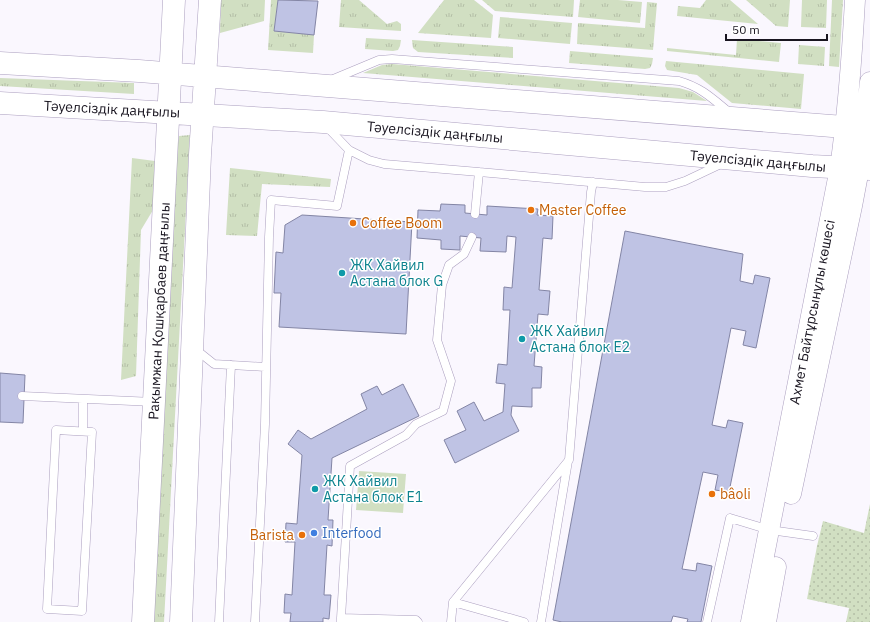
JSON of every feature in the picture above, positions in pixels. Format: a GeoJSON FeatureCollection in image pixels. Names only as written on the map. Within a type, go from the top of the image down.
{"type":"FeatureCollection","features":[{"type":"Feature","properties":{"kind":"main road","name":"Рақымжан Қошқарбаев даңғылы"},"geometry":{"type":"LineString","coordinates":[[144,622],[174,0]]}},
{"type":"Feature","properties":{"kind":"main road"},"geometry":{"type":"LineString","coordinates":[[181,622],[202,114],[210,0]]}},
{"type":"Feature","properties":{"kind":"main road"},"geometry":{"type":"LineString","coordinates":[[0,63],[171,73],[317,86],[860,128]]}},
{"type":"Feature","properties":{"kind":"main road","name":"Тәуелсіздік даңғылы"},"geometry":{"type":"LineString","coordinates":[[3,108],[26,104],[323,122],[856,169]]}},
{"type":"Feature","properties":{"kind":"street","name":"Ахмет Байтұрсынұлы көшесі"},"geometry":{"type":"LineString","coordinates":[[855,0],[851,71],[860,128]]}},
{"type":"Feature","properties":{"kind":"street","name":"Ахмет Байтұрсынұлы көшесі"},"geometry":{"type":"LineString","coordinates":[[751,622],[776,531],[856,169],[860,128],[870,82]]}},
{"type":"Feature","properties":{"kind":"street","name":"Ахмет Байтұрсынұлы көшесі"},"geometry":{"type":"LineString","coordinates":[[766,622],[776,531]]}},
{"type":"Feature","properties":{"kind":"lane"},"geometry":{"type":"LineString","coordinates":[[317,86],[379,60],[392,59],[691,84],[703,90],[736,118]]}},
{"type":"Feature","properties":{"kind":"lane"},"geometry":{"type":"LineString","coordinates":[[323,122],[349,150],[369,160],[384,164],[645,187],[666,187],[685,181],[733,158]]}},
{"type":"Feature","properties":{"kind":"lane"},"geometry":{"type":"LineString","coordinates":[[255,622],[265,424],[271,200],[337,206],[349,150]]}},
{"type":"Feature","properties":{"kind":"lane"},"geometry":{"type":"LineString","coordinates":[[475,214],[479,172]]}},
{"type":"Feature","properties":{"kind":"lane"},"geometry":{"type":"LineString","coordinates":[[541,622],[568,460],[593,182]]}},
{"type":"Feature","properties":{"kind":"lane"},"geometry":{"type":"LineString","coordinates":[[418,622],[416,620],[341,620],[350,466],[406,435],[416,424],[443,411],[451,381],[437,340],[442,285],[449,265],[464,254],[472,237]]}},
{"type":"Feature","properties":{"kind":"lane"},"geometry":{"type":"LineString","coordinates":[[193,346],[214,364],[266,368]]}},
{"type":"Feature","properties":{"kind":"lane"},"geometry":{"type":"LineString","coordinates":[[219,622],[231,365]]}},
{"type":"Feature","properties":{"kind":"lane"},"geometry":{"type":"LineString","coordinates":[[22,396],[154,402]]}},
{"type":"Feature","properties":{"kind":"lane"},"geometry":{"type":"LineString","coordinates":[[83,399],[83,431]]}},
{"type":"Feature","properties":{"kind":"lane"},"geometry":{"type":"LineString","coordinates":[[56,430],[83,431],[92,432],[82,611],[47,609],[56,430]]}},
{"type":"Feature","properties":{"kind":"lane"},"geometry":{"type":"LineString","coordinates":[[451,622],[453,602],[568,460]]}},
{"type":"Feature","properties":{"kind":"lane"},"geometry":{"type":"LineString","coordinates":[[707,622],[730,518],[776,531],[813,536]]}},
{"type":"Feature","properties":{"kind":"lane"},"geometry":{"type":"LineString","coordinates":[[453,602],[524,622]]}},
{"type":"Feature","properties":{"kind":"green space"},"geometry":{"type":"Polygon","coordinates":[[[221,0],[265,0],[264,21],[220,33],[221,0]]]}},
{"type":"Feature","properties":{"kind":"green space"},"geometry":{"type":"Polygon","coordinates":[[[271,0],[278,0],[274,31],[314,35],[313,53],[268,50],[271,0]]]}},
{"type":"Feature","properties":{"kind":"green space"},"geometry":{"type":"Polygon","coordinates":[[[341,0],[359,0],[387,24],[397,21],[401,24],[401,31],[339,27],[341,0]]]}},
{"type":"Feature","properties":{"kind":"green space"},"geometry":{"type":"Polygon","coordinates":[[[444,0],[474,0],[493,15],[491,38],[418,33],[444,0]]]}},
{"type":"Feature","properties":{"kind":"green space"},"geometry":{"type":"Polygon","coordinates":[[[482,0],[574,0],[573,17],[495,11],[482,0]]]}},
{"type":"Feature","properties":{"kind":"green space"},"geometry":{"type":"Polygon","coordinates":[[[580,0],[618,0],[642,2],[640,23],[578,17],[580,0]]]}},
{"type":"Feature","properties":{"kind":"green space"},"geometry":{"type":"Polygon","coordinates":[[[706,0],[730,0],[758,24],[677,16],[678,6],[700,8],[706,0]]]}},
{"type":"Feature","properties":{"kind":"green space"},"geometry":{"type":"Polygon","coordinates":[[[746,0],[790,0],[788,27],[776,26],[746,0]]]}},
{"type":"Feature","properties":{"kind":"green space"},"geometry":{"type":"Polygon","coordinates":[[[802,0],[827,0],[826,28],[801,27],[802,0]]]}},
{"type":"Feature","properties":{"kind":"green space"},"geometry":{"type":"Polygon","coordinates":[[[832,0],[843,0],[839,67],[829,66],[832,0]]]}},
{"type":"Feature","properties":{"kind":"green space"},"geometry":{"type":"Polygon","coordinates":[[[647,2],[657,3],[653,50],[577,44],[578,23],[645,28],[647,2]]]}},
{"type":"Feature","properties":{"kind":"green space"},"geometry":{"type":"Polygon","coordinates":[[[500,17],[572,23],[570,44],[498,38],[500,17]]]}},
{"type":"Feature","properties":{"kind":"green space"},"geometry":{"type":"Polygon","coordinates":[[[366,38],[401,40],[398,50],[393,51],[365,49],[366,38]]]}},
{"type":"Feature","properties":{"kind":"green space"},"geometry":{"type":"Polygon","coordinates":[[[737,39],[781,43],[779,62],[667,51],[667,48],[736,55],[737,39]]]}},
{"type":"Feature","properties":{"kind":"green space"},"geometry":{"type":"Polygon","coordinates":[[[412,40],[513,47],[513,58],[418,52],[413,48],[412,40]]]}},
{"type":"Feature","properties":{"kind":"green space"},"geometry":{"type":"Polygon","coordinates":[[[799,45],[825,47],[824,66],[798,64],[799,45]]]}},
{"type":"Feature","properties":{"kind":"green space"},"geometry":{"type":"Polygon","coordinates":[[[570,51],[653,58],[650,68],[645,69],[569,63],[570,51]]]}},
{"type":"Feature","properties":{"kind":"green space"},"geometry":{"type":"Polygon","coordinates":[[[666,61],[804,74],[801,109],[732,103],[697,75],[667,70],[665,66],[666,61]]]}},
{"type":"Feature","properties":{"kind":"green space"},"geometry":{"type":"Polygon","coordinates":[[[392,64],[679,88],[693,92],[707,101],[363,73],[382,65],[392,64]]]}},
{"type":"Feature","properties":{"kind":"green space"},"geometry":{"type":"Polygon","coordinates":[[[0,78],[134,83],[134,94],[0,86],[0,78]]]}},
{"type":"Feature","properties":{"kind":"green space"},"geometry":{"type":"Polygon","coordinates":[[[190,135],[164,622],[152,622],[175,163],[179,136],[190,135]]]}},
{"type":"Feature","properties":{"kind":"green space"},"geometry":{"type":"Polygon","coordinates":[[[132,158],[155,161],[153,210],[141,230],[136,376],[121,380],[132,158]]]}},
{"type":"Feature","properties":{"kind":"green space"},"geometry":{"type":"Polygon","coordinates":[[[230,168],[331,179],[330,187],[262,184],[257,236],[226,235],[230,168]]]}},
{"type":"Feature","properties":{"kind":"green space"},"geometry":{"type":"Polygon","coordinates":[[[359,471],[406,474],[403,513],[356,510],[359,471]]]}},
{"type":"Feature","properties":{"kind":"green space"},"geometry":{"type":"Polygon","coordinates":[[[870,504],[870,622],[846,622],[849,608],[807,599],[817,546],[823,521],[864,533],[870,504]]]}},
{"type":"Feature","properties":{"kind":"building"},"geometry":{"type":"Polygon","coordinates":[[[278,0],[318,1],[314,35],[274,31],[278,0]]]}},
{"type":"Feature","properties":{"kind":"building","name":"ЖК Хайвил Астана блок E2"},"geometry":{"type":"Polygon","coordinates":[[[441,204],[465,205],[465,213],[487,215],[487,206],[538,209],[537,215],[553,216],[552,239],[543,238],[539,290],[550,291],[548,315],[538,314],[534,366],[542,367],[541,388],[532,388],[532,407],[512,406],[511,415],[519,431],[455,463],[444,440],[466,430],[457,411],[474,402],[484,421],[503,412],[505,384],[496,383],[498,364],[507,365],[510,310],[503,310],[504,287],[512,288],[516,237],[507,236],[506,252],[480,251],[481,238],[460,236],[460,250],[441,249],[441,240],[417,238],[418,210],[440,211],[441,204]]]}},
{"type":"Feature","properties":{"kind":"building","name":"ЖК Хайвил Астана блок G"},"geometry":{"type":"Polygon","coordinates":[[[302,215],[412,222],[406,334],[279,327],[281,293],[274,293],[276,252],[283,253],[285,225],[302,215]]]}},
{"type":"Feature","properties":{"kind":"building"},"geometry":{"type":"Polygon","coordinates":[[[625,231],[743,254],[740,281],[753,284],[755,275],[770,278],[756,348],[743,345],[746,331],[731,328],[712,425],[726,428],[728,420],[743,423],[729,492],[715,490],[718,475],[703,472],[682,569],[696,571],[697,563],[712,566],[701,622],[687,622],[688,619],[673,616],[671,622],[562,622],[553,620],[625,231]]]}},
{"type":"Feature","properties":{"kind":"building"},"geometry":{"type":"Polygon","coordinates":[[[0,373],[25,375],[23,423],[0,422],[0,373]]]}},
{"type":"Feature","properties":{"kind":"building","name":"ЖК Хайвил Астана блок E1"},"geometry":{"type":"Polygon","coordinates":[[[403,384],[419,416],[332,458],[328,520],[333,520],[332,546],[327,545],[324,595],[331,595],[329,619],[323,618],[323,622],[290,622],[291,613],[284,613],[285,594],[292,595],[295,542],[285,542],[286,523],[297,524],[302,455],[288,444],[298,430],[311,439],[367,409],[361,394],[377,386],[382,395],[403,384]]]}},
{"type":"Feature","properties":{"kind":"place","name":"Master Coffee"},"geometry":{"type":"Point","coordinates":[531,210]}},
{"type":"Feature","properties":{"kind":"place","name":"Coffee Boom"},"geometry":{"type":"Point","coordinates":[353,223]}},
{"type":"Feature","properties":{"kind":"place","name":"ЖК Хайвил Астана блок G"},"geometry":{"type":"Point","coordinates":[342,273]}},
{"type":"Feature","properties":{"kind":"place","name":"ЖК Хайвил Астана блок E2"},"geometry":{"type":"Point","coordinates":[522,339]}},
{"type":"Feature","properties":{"kind":"place","name":"ЖК Хайвил Астана блок E1"},"geometry":{"type":"Point","coordinates":[315,489]}},
{"type":"Feature","properties":{"kind":"place","name":"bâoli"},"geometry":{"type":"Point","coordinates":[712,494]}},
{"type":"Feature","properties":{"kind":"place","name":"Interfood"},"geometry":{"type":"Point","coordinates":[314,533]}},
{"type":"Feature","properties":{"kind":"place","name":"Barista"},"geometry":{"type":"Point","coordinates":[302,535]}}]}
